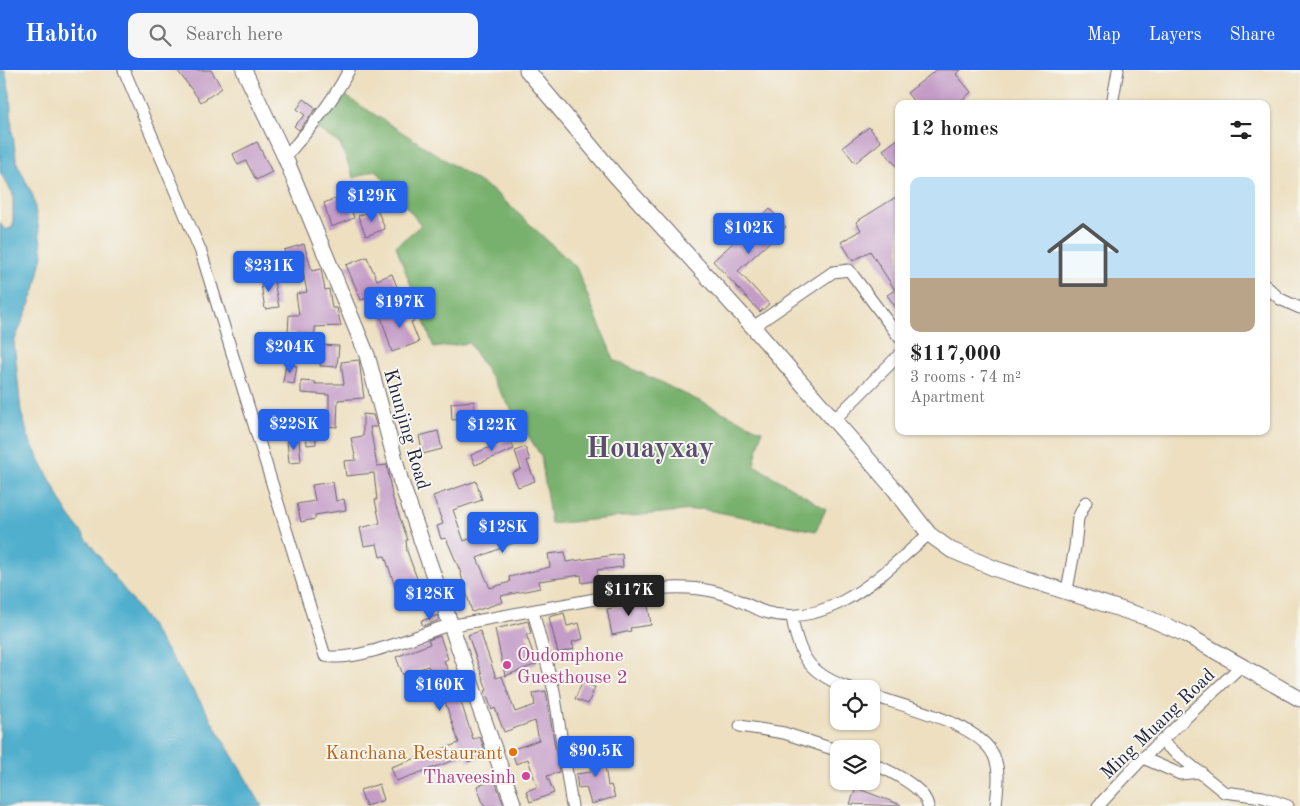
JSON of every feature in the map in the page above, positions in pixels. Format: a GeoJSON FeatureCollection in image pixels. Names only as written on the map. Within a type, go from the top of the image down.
{"type":"FeatureCollection","features":[{"type":"Feature","properties":{"kind":"main road","name":"Khunjing Road"},"geometry":{"type":"LineString","coordinates":[[244,70],[285,157],[367,355],[401,482],[449,625],[514,806]]}},
{"type":"Feature","properties":{"kind":"main road"},"geometry":{"type":"LineString","coordinates":[[527,70],[615,175],[753,327],[895,490],[929,534],[951,550],[996,569],[1067,590],[1177,630],[1300,699]]}},
{"type":"Feature","properties":{"kind":"street"},"geometry":{"type":"LineString","coordinates":[[124,70],[201,252],[325,656],[338,659],[364,653],[449,625],[644,590],[692,587],[717,592],[765,612],[792,617],[810,614],[832,606],[865,588],[929,534]]}},
{"type":"Feature","properties":{"kind":"street"},"geometry":{"type":"LineString","coordinates":[[285,157],[313,126],[338,91],[349,70]]}},
{"type":"Feature","properties":{"kind":"street"},"geometry":{"type":"LineString","coordinates":[[1113,100],[1118,70]]}},
{"type":"Feature","properties":{"kind":"street"},"geometry":{"type":"LineString","coordinates":[[753,327],[833,272],[849,270],[895,332]]}},
{"type":"Feature","properties":{"kind":"street"},"geometry":{"type":"LineString","coordinates":[[1270,290],[1280,299],[1300,308]]}},
{"type":"Feature","properties":{"kind":"street"},"geometry":{"type":"LineString","coordinates":[[833,421],[895,359]]}},
{"type":"Feature","properties":{"kind":"street"},"geometry":{"type":"LineString","coordinates":[[1067,590],[1076,547],[1078,518],[1086,502]]}},
{"type":"Feature","properties":{"kind":"street"},"geometry":{"type":"LineString","coordinates":[[533,611],[554,691],[572,806]]}},
{"type":"Feature","properties":{"kind":"street"},"geometry":{"type":"LineString","coordinates":[[792,617],[796,639],[806,660],[819,673],[833,680]]}},
{"type":"Feature","properties":{"kind":"street","name":"Ming Muang Road"},"geometry":{"type":"LineString","coordinates":[[1098,806],[1144,758],[1241,666]]}},
{"type":"Feature","properties":{"kind":"street"},"geometry":{"type":"LineString","coordinates":[[880,698],[959,726],[976,734],[987,745],[998,768],[996,806]]}},
{"type":"Feature","properties":{"kind":"street"},"geometry":{"type":"LineString","coordinates":[[740,726],[784,733],[830,748]]}},
{"type":"Feature","properties":{"kind":"street"},"geometry":{"type":"LineString","coordinates":[[1162,742],[1224,792],[1263,798],[1288,806]]}},
{"type":"Feature","properties":{"kind":"street"},"geometry":{"type":"LineString","coordinates":[[1144,758],[1180,774],[1201,772]]}},
{"type":"Feature","properties":{"kind":"street"},"geometry":{"type":"LineString","coordinates":[[880,768],[911,785],[927,801],[928,806]]}},
{"type":"Feature","properties":{"kind":"green space"},"geometry":{"type":"Polygon","coordinates":[[[338,91],[495,192],[576,267],[614,360],[762,431],[754,465],[826,509],[816,531],[702,509],[551,524],[541,456],[469,343],[434,348],[396,246],[421,225],[376,170],[354,178],[340,144],[313,126],[338,91]]]}},
{"type":"Feature","properties":{"kind":"water"},"geometry":{"type":"Polygon","coordinates":[[[0,70],[5,70],[10,93],[12,130],[17,163],[33,196],[43,255],[35,290],[14,342],[21,412],[30,441],[68,514],[148,622],[200,701],[262,806],[0,806],[0,223],[5,230],[13,227],[13,194],[0,172],[0,70]]]}},
{"type":"Feature","properties":{"kind":"building"},"geometry":{"type":"Polygon","coordinates":[[[177,70],[211,70],[222,88],[201,102],[177,70]]]}},
{"type":"Feature","properties":{"kind":"building"},"geometry":{"type":"Polygon","coordinates":[[[936,70],[961,70],[956,74],[971,92],[962,100],[913,100],[907,93],[936,70]]]}},
{"type":"Feature","properties":{"kind":"building"},"geometry":{"type":"Polygon","coordinates":[[[304,99],[316,108],[299,130],[294,126],[305,115],[297,109],[304,99]]]}},
{"type":"Feature","properties":{"kind":"building"},"geometry":{"type":"Polygon","coordinates":[[[869,127],[881,142],[855,163],[843,147],[869,127]]]}},
{"type":"Feature","properties":{"kind":"building"},"geometry":{"type":"Polygon","coordinates":[[[895,141],[895,164],[883,150],[895,141]]]}},
{"type":"Feature","properties":{"kind":"building"},"geometry":{"type":"Polygon","coordinates":[[[257,142],[272,172],[256,180],[246,161],[238,165],[233,154],[257,142]]]}},
{"type":"Feature","properties":{"kind":"building"},"geometry":{"type":"Polygon","coordinates":[[[346,194],[354,218],[331,227],[324,203],[346,194]]]}},
{"type":"Feature","properties":{"kind":"building"},"geometry":{"type":"Polygon","coordinates":[[[895,198],[895,290],[870,251],[853,261],[841,242],[861,230],[856,222],[895,198]]]}},
{"type":"Feature","properties":{"kind":"building"},"geometry":{"type":"Polygon","coordinates":[[[377,209],[385,229],[366,236],[358,216],[377,209]]]}},
{"type":"Feature","properties":{"kind":"building"},"geometry":{"type":"Polygon","coordinates":[[[770,209],[786,227],[738,271],[769,304],[760,312],[713,261],[770,209]]]}},
{"type":"Feature","properties":{"kind":"building"},"geometry":{"type":"Polygon","coordinates":[[[304,244],[312,271],[321,269],[325,290],[329,289],[332,308],[337,308],[341,326],[315,327],[315,334],[305,334],[300,360],[291,359],[295,333],[288,333],[289,315],[299,315],[296,294],[307,292],[302,267],[290,271],[284,250],[304,244]]]}},
{"type":"Feature","properties":{"kind":"building"},"geometry":{"type":"Polygon","coordinates":[[[367,257],[377,280],[392,274],[399,292],[384,297],[383,293],[361,300],[346,265],[367,257]]]}},
{"type":"Feature","properties":{"kind":"building"},"geometry":{"type":"Polygon","coordinates":[[[273,276],[279,307],[265,309],[260,278],[273,276]]]}},
{"type":"Feature","properties":{"kind":"building"},"geometry":{"type":"Polygon","coordinates":[[[895,290],[895,306],[887,295],[895,290]]]}},
{"type":"Feature","properties":{"kind":"building"},"geometry":{"type":"Polygon","coordinates":[[[408,306],[414,321],[411,322],[419,342],[392,352],[381,317],[408,306]]]}},
{"type":"Feature","properties":{"kind":"building"},"geometry":{"type":"Polygon","coordinates":[[[321,345],[339,346],[337,367],[320,366],[321,345]]]}},
{"type":"Feature","properties":{"kind":"building"},"geometry":{"type":"Polygon","coordinates":[[[359,360],[364,398],[338,400],[337,427],[324,426],[324,411],[329,411],[329,395],[301,393],[301,381],[316,382],[315,384],[344,384],[341,362],[359,360]]]}},
{"type":"Feature","properties":{"kind":"building"},"geometry":{"type":"Polygon","coordinates":[[[286,364],[297,366],[294,384],[283,382],[286,364]]]}},
{"type":"Feature","properties":{"kind":"building"},"geometry":{"type":"Polygon","coordinates":[[[474,401],[475,418],[452,420],[451,403],[474,401]]]}},
{"type":"Feature","properties":{"kind":"building"},"geometry":{"type":"Polygon","coordinates":[[[363,414],[373,415],[377,427],[370,427],[377,466],[387,465],[392,496],[408,540],[406,540],[407,551],[424,598],[401,605],[385,556],[380,557],[377,544],[364,546],[360,528],[380,523],[375,500],[377,500],[374,473],[346,476],[344,461],[356,460],[351,438],[363,436],[363,414]]]}},
{"type":"Feature","properties":{"kind":"building"},"geometry":{"type":"Polygon","coordinates":[[[306,431],[315,431],[316,444],[307,445],[306,431]]]}},
{"type":"Feature","properties":{"kind":"building"},"geometry":{"type":"Polygon","coordinates":[[[438,431],[442,449],[423,454],[419,436],[438,431]]]}},
{"type":"Feature","properties":{"kind":"building"},"geometry":{"type":"Polygon","coordinates":[[[510,439],[514,449],[475,465],[471,455],[510,439]]]}},
{"type":"Feature","properties":{"kind":"building"},"geometry":{"type":"Polygon","coordinates":[[[287,440],[299,440],[301,462],[289,463],[287,440]]]}},
{"type":"Feature","properties":{"kind":"building"},"geometry":{"type":"Polygon","coordinates":[[[525,447],[530,460],[527,461],[535,481],[518,487],[512,473],[521,469],[515,451],[525,447]]]}},
{"type":"Feature","properties":{"kind":"building"},"geometry":{"type":"Polygon","coordinates":[[[476,481],[482,500],[453,510],[464,541],[516,520],[523,539],[477,558],[490,588],[510,582],[509,577],[550,567],[548,554],[565,552],[566,562],[622,554],[623,567],[597,570],[599,580],[582,583],[581,575],[539,581],[540,588],[501,596],[503,602],[472,612],[460,571],[446,538],[441,539],[437,526],[443,524],[433,496],[476,481]]]}},
{"type":"Feature","properties":{"kind":"building"},"geometry":{"type":"Polygon","coordinates":[[[333,482],[336,501],[344,499],[346,510],[315,515],[315,519],[301,522],[297,504],[315,501],[312,485],[333,482]]]}},
{"type":"Feature","properties":{"kind":"building"},"geometry":{"type":"Polygon","coordinates":[[[647,598],[651,625],[630,628],[631,631],[612,635],[607,609],[633,604],[632,600],[647,598]]]}},
{"type":"Feature","properties":{"kind":"building"},"geometry":{"type":"Polygon","coordinates":[[[564,613],[567,626],[579,623],[583,639],[572,642],[574,649],[558,653],[549,617],[564,613]]]}},
{"type":"Feature","properties":{"kind":"building"},"geometry":{"type":"Polygon","coordinates":[[[438,615],[439,620],[423,626],[421,621],[438,615]]]}},
{"type":"Feature","properties":{"kind":"building"},"geometry":{"type":"Polygon","coordinates":[[[528,621],[531,634],[526,634],[537,664],[505,676],[495,629],[528,621]]]}},
{"type":"Feature","properties":{"kind":"building"},"geometry":{"type":"Polygon","coordinates":[[[480,631],[496,678],[502,676],[515,712],[535,705],[533,693],[546,691],[559,772],[547,776],[554,793],[530,802],[526,791],[537,787],[528,759],[516,764],[511,750],[539,740],[535,721],[504,732],[495,708],[492,710],[468,635],[480,631]]]}},
{"type":"Feature","properties":{"kind":"building"},"geometry":{"type":"Polygon","coordinates":[[[440,636],[448,659],[444,661],[457,690],[473,739],[480,737],[487,756],[468,762],[466,756],[396,781],[391,767],[459,743],[440,687],[438,688],[428,666],[403,675],[396,657],[430,644],[428,640],[440,636]]]}},
{"type":"Feature","properties":{"kind":"building"},"geometry":{"type":"Polygon","coordinates":[[[582,682],[595,687],[588,704],[575,699],[582,682]]]}},
{"type":"Feature","properties":{"kind":"building"},"geometry":{"type":"Polygon","coordinates":[[[590,748],[607,748],[607,760],[604,760],[608,786],[611,785],[615,797],[591,804],[586,787],[578,788],[576,774],[591,772],[590,748]]]}},
{"type":"Feature","properties":{"kind":"building"},"geometry":{"type":"Polygon","coordinates":[[[495,781],[504,806],[484,806],[477,786],[495,781]]]}},
{"type":"Feature","properties":{"kind":"building"},"geometry":{"type":"Polygon","coordinates":[[[379,784],[384,800],[366,806],[360,790],[379,784]]]}},
{"type":"Feature","properties":{"kind":"building"},"geometry":{"type":"Polygon","coordinates":[[[855,790],[861,790],[901,806],[850,804],[855,790]]]}},
{"type":"Feature","properties":{"kind":"place","name":"Oudomphone Guesthouse 2"},"geometry":{"type":"Point","coordinates":[507,665]}},
{"type":"Feature","properties":{"kind":"place","name":"Kanchana Restaurant"},"geometry":{"type":"Point","coordinates":[513,752]}},
{"type":"Feature","properties":{"kind":"place","name":"Thaveesinh"},"geometry":{"type":"Point","coordinates":[526,776]}},
{"type":"Feature","properties":{"kind":"district","name":"Houayxay"},"geometry":{"type":"Point","coordinates":[650,447]}}]}
